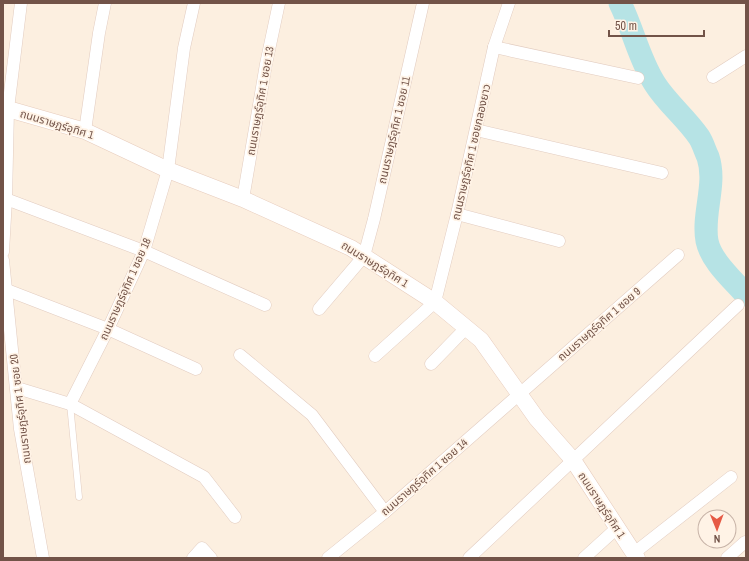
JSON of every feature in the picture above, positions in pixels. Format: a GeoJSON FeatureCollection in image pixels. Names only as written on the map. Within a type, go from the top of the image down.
{"type":"FeatureCollection","features":[{"type":"Feature","properties":{"kind":"street"},"geometry":{"type":"LineString","coordinates":[[3,252],[6,199],[6,109],[21,3]]}},
{"type":"Feature","properties":{"kind":"street"},"geometry":{"type":"LineString","coordinates":[[85,131],[99,33],[105,3]]}},
{"type":"Feature","properties":{"kind":"street","name":"ถนนราษฎร์อุทิศ 1 ซอย 18"},"geometry":{"type":"LineString","coordinates":[[70,404],[108,329],[144,252],[168,170],[184,48],[194,3]]}},
{"type":"Feature","properties":{"kind":"street","name":"ถนนราษฎร์อุทิศ 1 ซอย 13"},"geometry":{"type":"LineString","coordinates":[[243,199],[266,64],[279,3]]}},
{"type":"Feature","properties":{"kind":"street","name":"ถนนราษฎร์อุทิศ 1 ซอย 11"},"geometry":{"type":"LineString","coordinates":[[364,256],[424,3]]}},
{"type":"Feature","properties":{"kind":"street","name":"ถนนราษฎร์อุทิศ 1 ซอยกลองยาว"},"geometry":{"type":"LineString","coordinates":[[435,302],[457,214],[494,47],[509,3]]}},
{"type":"Feature","properties":{"kind":"street"},"geometry":{"type":"LineString","coordinates":[[494,47],[638,78]]}},
{"type":"Feature","properties":{"kind":"street"},"geometry":{"type":"LineString","coordinates":[[713,77],[746,56]]}},
{"type":"Feature","properties":{"kind":"street","name":"ถนนราษฎร์อุทิศ 1"},"geometry":{"type":"LineString","coordinates":[[6,109],[85,131],[168,170],[243,199],[351,248],[435,302],[481,340],[537,419],[573,460],[635,556]]}},
{"type":"Feature","properties":{"kind":"street"},"geometry":{"type":"LineString","coordinates":[[476,130],[662,173]]}},
{"type":"Feature","properties":{"kind":"street"},"geometry":{"type":"LineString","coordinates":[[6,199],[144,252],[265,305]]}},
{"type":"Feature","properties":{"kind":"street"},"geometry":{"type":"LineString","coordinates":[[457,214],[559,241]]}},
{"type":"Feature","properties":{"kind":"street","name":"ถนนราษฎร์อุทิศ 1 ซอย 9"},"geometry":{"type":"LineString","coordinates":[[520,394],[678,255]]}},
{"type":"Feature","properties":{"kind":"street"},"geometry":{"type":"LineString","coordinates":[[319,309],[364,256]]}},
{"type":"Feature","properties":{"kind":"street","name":"ถนนราษฎร์อุทิศ 1 ซอย 20"},"geometry":{"type":"LineString","coordinates":[[3,260],[20,429],[43,558]]}},
{"type":"Feature","properties":{"kind":"street"},"geometry":{"type":"LineString","coordinates":[[7,290],[108,329],[196,369]]}},
{"type":"Feature","properties":{"kind":"street"},"geometry":{"type":"LineString","coordinates":[[375,356],[435,302]]}},
{"type":"Feature","properties":{"kind":"street"},"geometry":{"type":"LineString","coordinates":[[469,558],[738,305]]}},
{"type":"Feature","properties":{"kind":"street"},"geometry":{"type":"LineString","coordinates":[[431,364],[466,328]]}},
{"type":"Feature","properties":{"kind":"street"},"geometry":{"type":"LineString","coordinates":[[240,355],[312,415],[385,512]]}},
{"type":"Feature","properties":{"kind":"street"},"geometry":{"type":"LineString","coordinates":[[17,388],[70,404],[204,477],[235,517]]}},
{"type":"Feature","properties":{"kind":"street","name":"ถนนราษฎร์อุทิศ 1 ซอย 14"},"geometry":{"type":"LineString","coordinates":[[328,558],[385,512],[520,394]]}},
{"type":"Feature","properties":{"kind":"street"},"geometry":{"type":"LineString","coordinates":[[635,556],[731,476]]}},
{"type":"Feature","properties":{"kind":"street"},"geometry":{"type":"LineString","coordinates":[[584,558],[617,528]]}},
{"type":"Feature","properties":{"kind":"street"},"geometry":{"type":"LineString","coordinates":[[727,558],[745,542]]}},
{"type":"Feature","properties":{"kind":"street"},"geometry":{"type":"LineString","coordinates":[[193,558],[202,548],[211,558]]}},
{"type":"Feature","properties":{"kind":"lane"},"geometry":{"type":"LineString","coordinates":[[70,404],[79,497]]}},
{"type":"Feature","properties":{"kind":"waterway"},"geometry":{"type":"LineString","coordinates":[[620,3],[649,74],[665,98],[694,130],[703,144],[708,157],[711,178],[706,220],[707,241],[709,248],[718,263],[746,295]]}}]}
